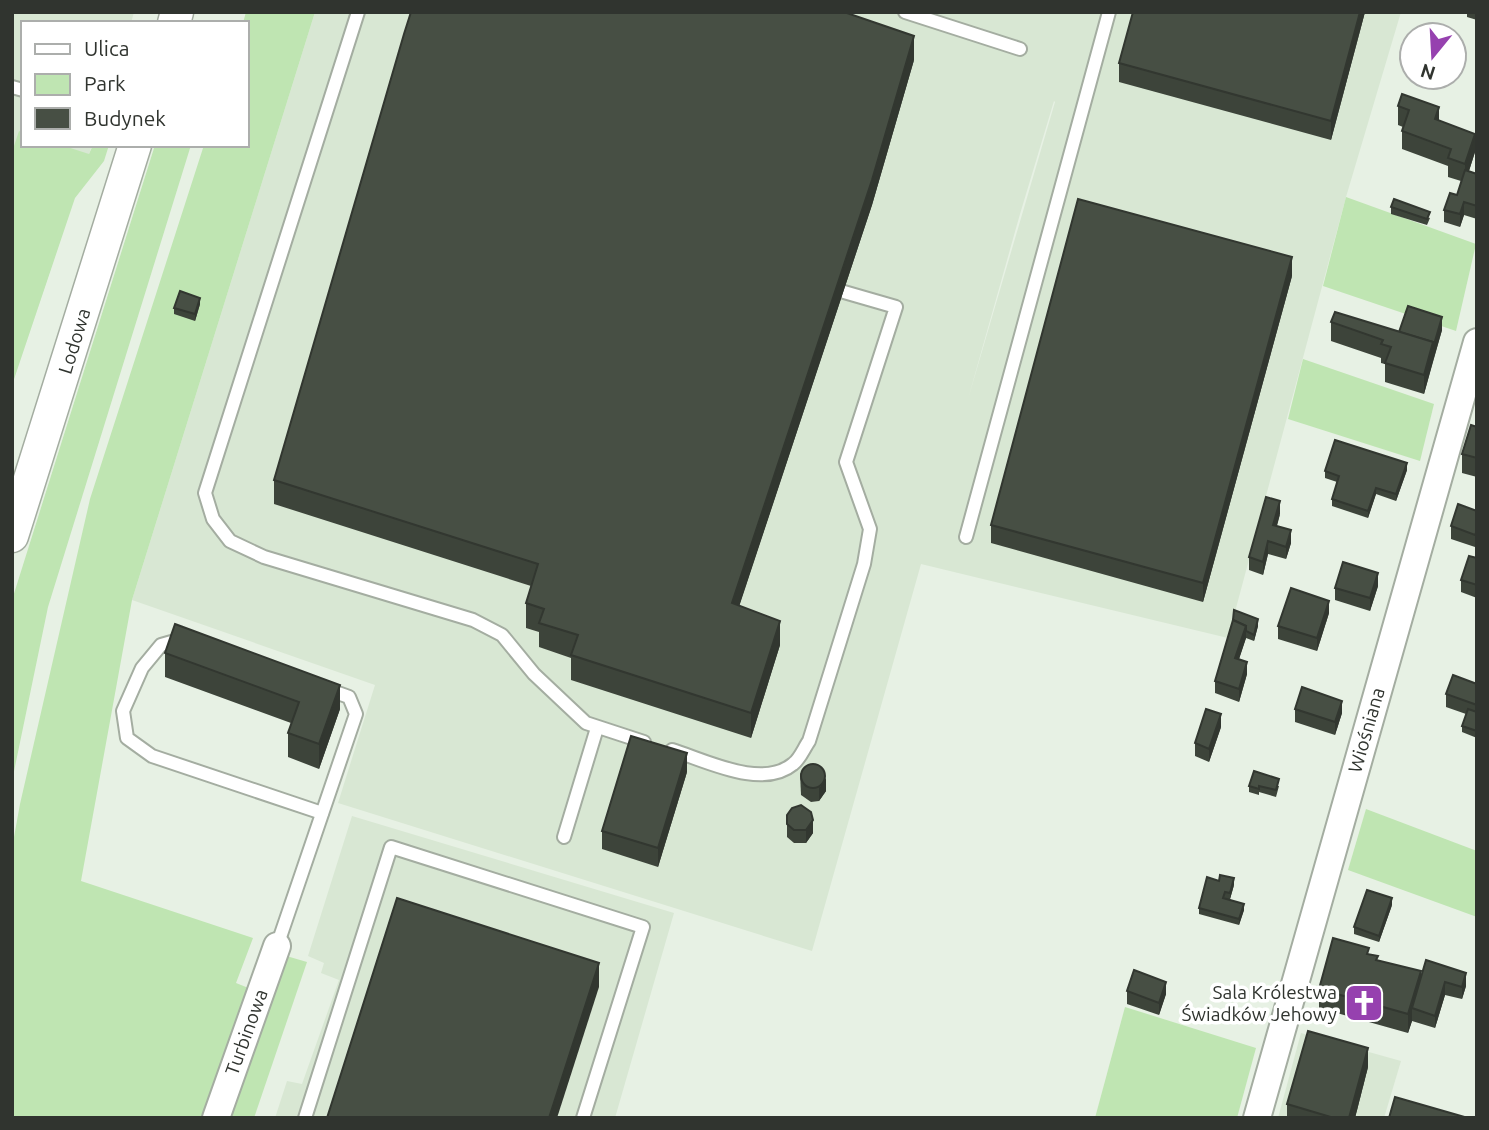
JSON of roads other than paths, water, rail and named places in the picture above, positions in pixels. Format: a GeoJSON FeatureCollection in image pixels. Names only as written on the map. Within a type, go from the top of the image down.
{"type":"FeatureCollection","features":[{"type":"Feature","properties":{"kind":"street","name":"Lodowa"},"geometry":{"type":"LineString","coordinates":[[12,536],[134,147]]}},
{"type":"Feature","properties":{"kind":"street","name":"Wiośniana"},"geometry":{"type":"LineString","coordinates":[[1257,1118],[1477,342]]}},
{"type":"Feature","properties":{"kind":"street","name":"Turbinowa"},"geometry":{"type":"LineString","coordinates":[[216,1118],[277,946]]}},
{"type":"Feature","properties":{"kind":"lane"},"geometry":{"type":"LineString","coordinates":[[358,12],[205,493],[213,519],[230,541],[264,557],[473,620],[502,635],[534,674],[586,723],[597,728],[748,772],[772,774],[794,764],[809,741],[864,564],[870,529],[846,462],[896,307],[844,292]]}},
{"type":"Feature","properties":{"kind":"lane"},"geometry":{"type":"LineString","coordinates":[[905,12],[1020,49]]}},
{"type":"Feature","properties":{"kind":"lane"},"geometry":{"type":"LineString","coordinates":[[966,537],[1109,12]]}},
{"type":"Feature","properties":{"kind":"lane"},"geometry":{"type":"LineString","coordinates":[[199,642],[187,638],[161,645],[142,668],[123,711],[127,738],[152,756],[322,813]]}},
{"type":"Feature","properties":{"kind":"lane"},"geometry":{"type":"LineString","coordinates":[[277,946],[356,714],[349,697],[312,683]]}},
{"type":"Feature","properties":{"kind":"lane"},"geometry":{"type":"LineString","coordinates":[[564,837],[597,728]]}},
{"type":"Feature","properties":{"kind":"lane"},"geometry":{"type":"LineString","coordinates":[[305,1118],[391,847],[643,927],[583,1118]]}},
{"type":"Feature","properties":{"kind":"place","name":"Sala Królestwa Świadków Jehowy"},"geometry":{"type":"Point","coordinates":[1364,1003]}}]}
